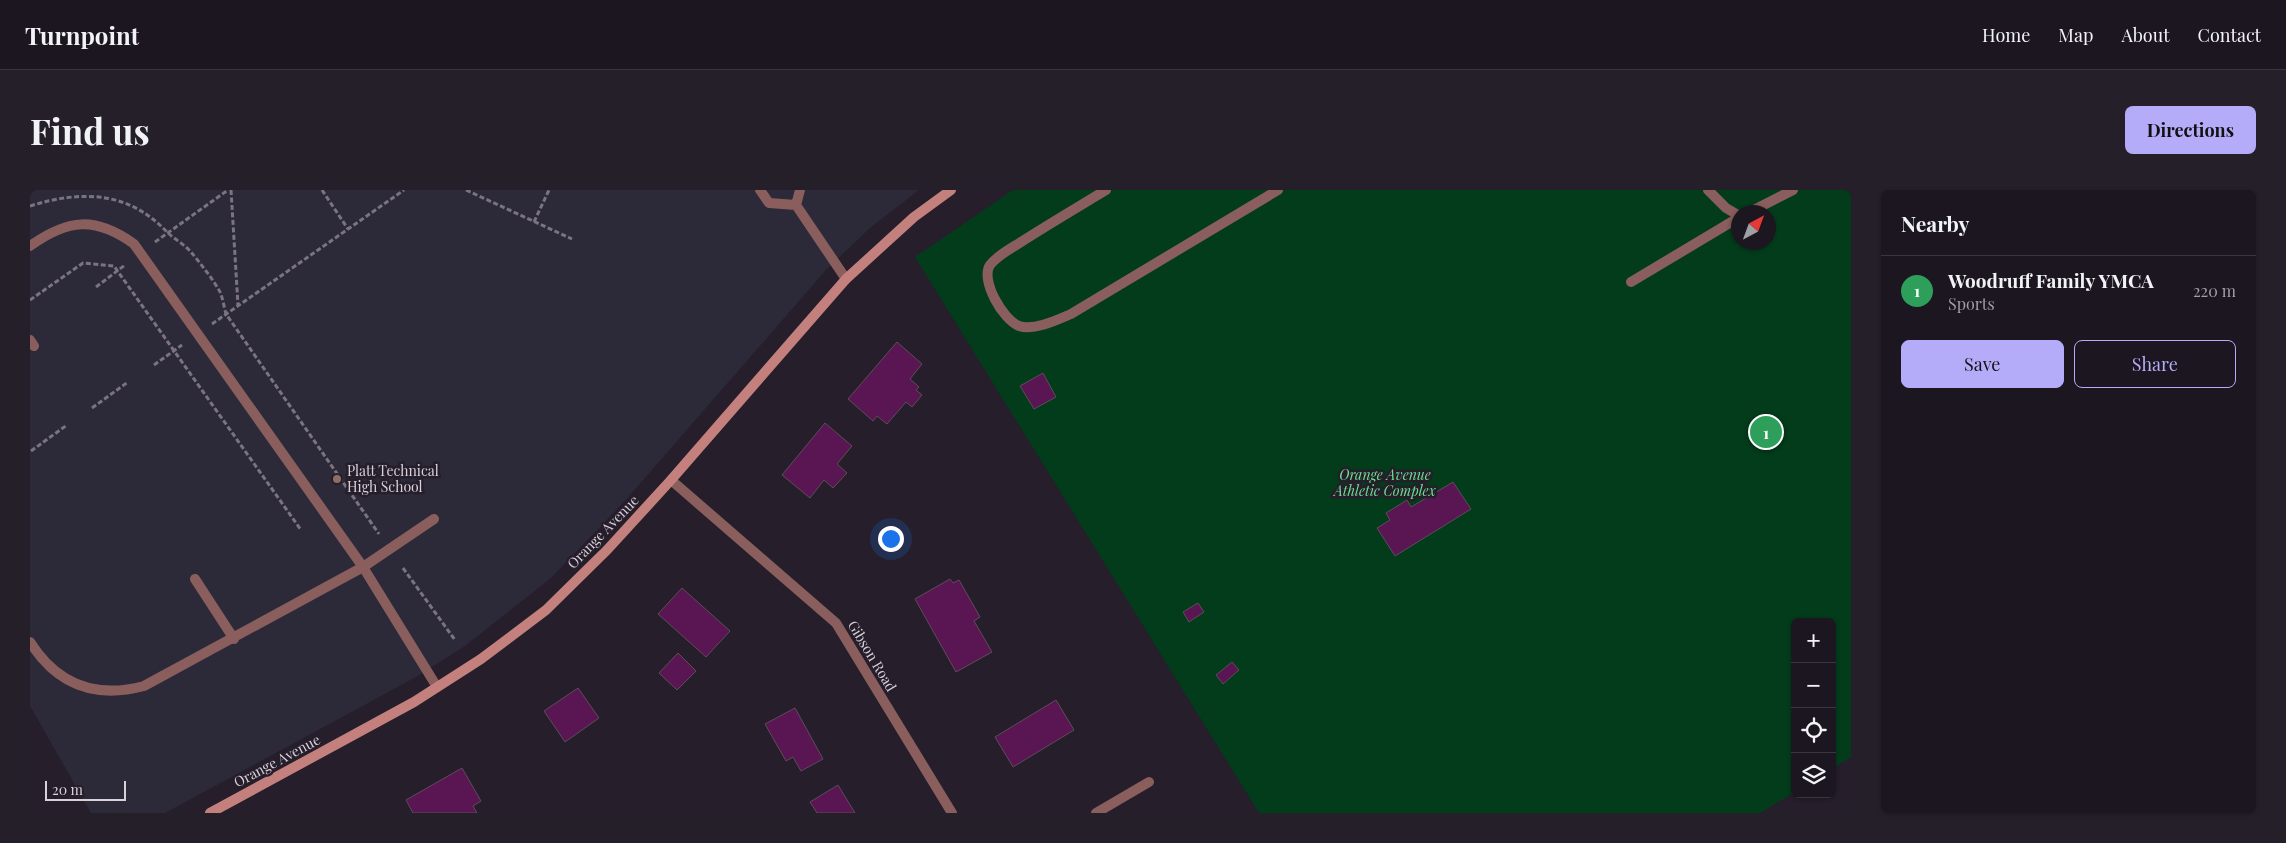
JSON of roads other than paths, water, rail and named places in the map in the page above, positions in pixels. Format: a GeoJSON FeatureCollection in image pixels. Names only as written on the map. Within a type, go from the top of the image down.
{"type":"FeatureCollection","features":[{"type":"Feature","properties":{"kind":"main road","name":"Orange Avenue"},"geometry":{"type":"LineString","coordinates":[[210,813],[437,687],[481,659],[546,610],[607,550],[671,480],[846,279],[914,217],[951,190]]}},
{"type":"Feature","properties":{"kind":"street"},"geometry":{"type":"LineString","coordinates":[[760,190],[770,203],[796,206]]}},
{"type":"Feature","properties":{"kind":"street"},"geometry":{"type":"LineString","coordinates":[[800,190],[796,206],[846,279]]}},
{"type":"Feature","properties":{"kind":"street"},"geometry":{"type":"LineString","coordinates":[[1106,190],[1004,252],[988,267],[988,284],[1005,317],[1019,326],[1030,326],[1054,321],[1071,314],[1278,190]]}},
{"type":"Feature","properties":{"kind":"street"},"geometry":{"type":"LineString","coordinates":[[1708,190],[1731,211]]}},
{"type":"Feature","properties":{"kind":"street"},"geometry":{"type":"LineString","coordinates":[[1764,205],[1793,190]]}},
{"type":"Feature","properties":{"kind":"street"},"geometry":{"type":"LineString","coordinates":[[1632,282],[1731,220]]}},
{"type":"Feature","properties":{"kind":"street"},"geometry":{"type":"LineString","coordinates":[[30,246],[59,228],[83,223],[114,231],[134,244],[363,567],[437,687]]}},
{"type":"Feature","properties":{"kind":"street","name":"Gibson Road"},"geometry":{"type":"LineString","coordinates":[[671,480],[836,623],[952,813]]}},
{"type":"Feature","properties":{"kind":"street"},"geometry":{"type":"LineString","coordinates":[[30,642],[39,656],[61,676],[74,684],[114,692],[144,686],[234,639],[363,567],[434,519]]}},
{"type":"Feature","properties":{"kind":"street"},"geometry":{"type":"LineString","coordinates":[[195,580],[234,639]]}},
{"type":"Feature","properties":{"kind":"street"},"geometry":{"type":"LineString","coordinates":[[1096,813],[1150,782]]}},
{"type":"Feature","properties":{"kind":"place","name":"Woodruff Family YMCA"},"geometry":{"type":"Point","coordinates":[1766,432]}},
{"type":"Feature","properties":{"kind":"place","name":"Platt Technical High School"},"geometry":{"type":"Point","coordinates":[337,479]}},
{"type":"Feature","properties":{"kind":"park label","name":"Orange Avenue Athletic Complex"},"geometry":{"type":"Point","coordinates":[1385,484]}}]}
